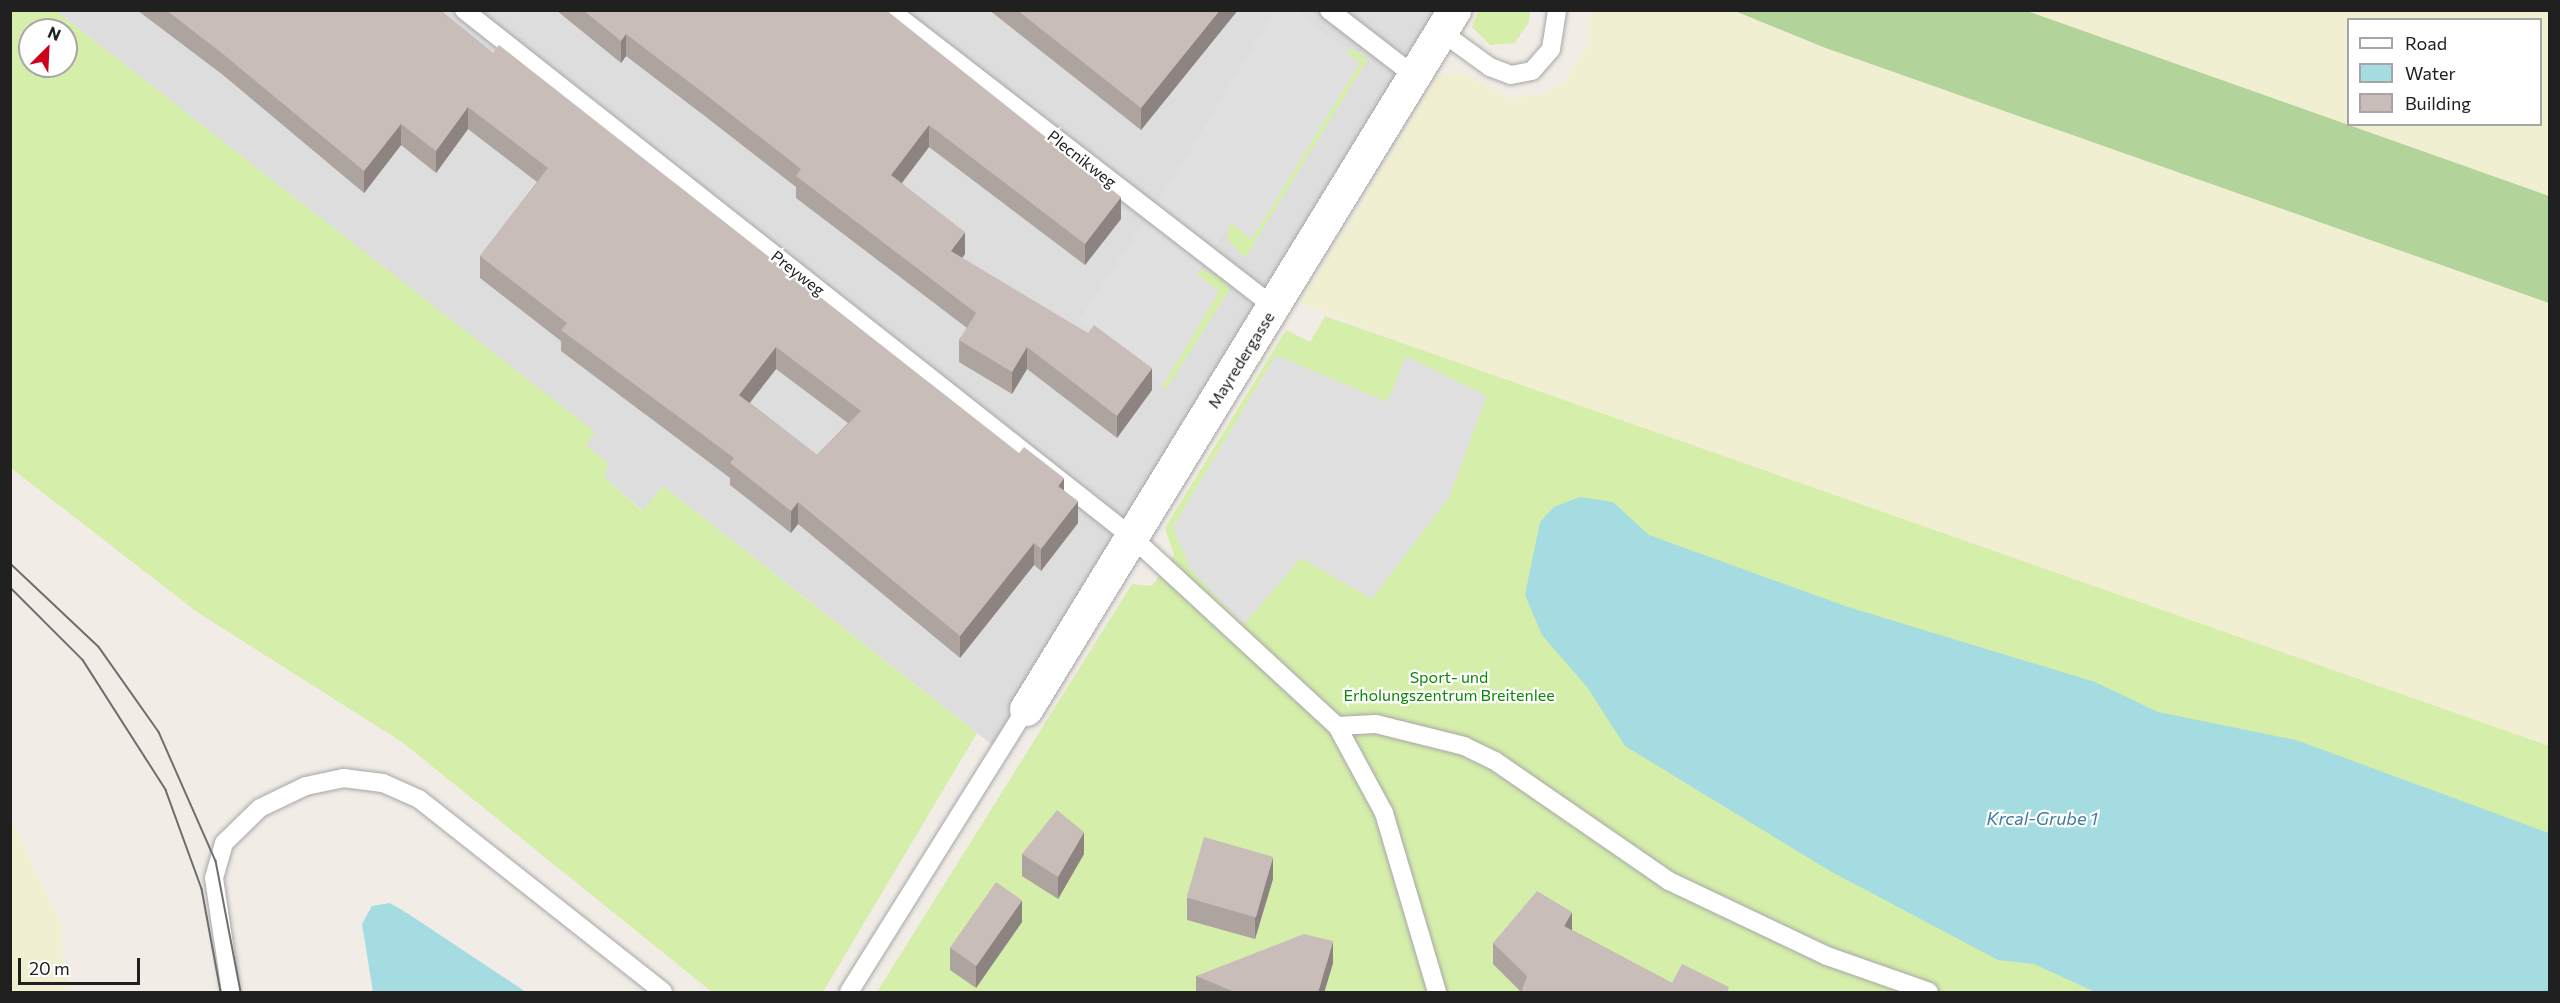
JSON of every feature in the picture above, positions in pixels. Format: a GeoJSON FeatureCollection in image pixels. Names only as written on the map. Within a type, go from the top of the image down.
{"type":"FeatureCollection","features":[{"type":"Feature","properties":{"kind":"street","name":"Mayredergasse"},"geometry":{"type":"LineString","coordinates":[[1026,709],[1448,22]]}},
{"type":"Feature","properties":{"kind":"lane","name":"Preyweg"},"geometry":{"type":"LineString","coordinates":[[464,10],[1132,537],[1337,726],[1384,813],[1437,993]]}},
{"type":"Feature","properties":{"kind":"lane","name":"Plecnikweg"},"geometry":{"type":"LineString","coordinates":[[890,10],[1274,307]]}},
{"type":"Feature","properties":{"kind":"lane"},"geometry":{"type":"LineString","coordinates":[[1329,10],[1416,77]]}},
{"type":"Feature","properties":{"kind":"lane"},"geometry":{"type":"LineString","coordinates":[[1448,22],[1490,68],[1511,75],[1532,71],[1551,49],[1557,10]]}},
{"type":"Feature","properties":{"kind":"lane"},"geometry":{"type":"LineString","coordinates":[[849,993],[1026,709]]}},
{"type":"Feature","properties":{"kind":"lane"},"geometry":{"type":"LineString","coordinates":[[1337,726],[1376,724],[1452,741],[1495,761],[1669,881],[1827,956],[1929,993]]}},
{"type":"Feature","properties":{"kind":"lane"},"geometry":{"type":"LineString","coordinates":[[231,993],[214,878],[224,843],[260,808],[306,786],[343,778],[383,783],[418,799],[663,993]]}},
{"type":"Feature","properties":{"kind":"shaded area"},"geometry":{"type":"Polygon","coordinates":[[[56,11],[1454,11],[1000,751],[663,486],[643,511],[604,477],[609,464],[586,445],[594,432],[78,28],[78,18],[65,18],[56,11]]]}},
{"type":"Feature","properties":{"kind":"shaded area"},"geometry":{"type":"Polygon","coordinates":[[[1275,11],[1298,11],[1360,63],[1252,239],[1231,223],[1197,274],[1219,291],[1163,385],[1079,320],[1163,195],[1275,11]]]}},
{"type":"Feature","properties":{"kind":"shaded area"},"geometry":{"type":"Polygon","coordinates":[[[1590,11],[2549,11],[2549,746],[1507,384],[1300,303],[1438,76],[1458,71],[1510,98],[1544,94],[1563,82],[1587,46],[1590,11]]]}},
{"type":"Feature","properties":{"kind":"shaded area"},"geometry":{"type":"Polygon","coordinates":[[[1276,355],[1387,402],[1406,356],[1487,396],[1449,497],[1372,599],[1301,558],[1243,625],[1190,569],[1173,527],[1276,355]]]}},
{"type":"Feature","properties":{"kind":"shaded area"},"geometry":{"type":"Polygon","coordinates":[[[11,817],[61,923],[66,992],[11,992],[11,817]]]}},
{"type":"Feature","properties":{"kind":"green space"},"geometry":{"type":"Polygon","coordinates":[[[10,11],[56,11],[65,18],[18,18],[18,78],[78,78],[78,28],[595,432],[586,445],[609,464],[604,477],[642,511],[663,486],[977,733],[823,992],[712,992],[402,742],[197,612],[11,468],[10,11]]]}},
{"type":"Feature","properties":{"kind":"green space"},"geometry":{"type":"Polygon","coordinates":[[[1478,11],[1530,11],[1529,22],[1515,43],[1490,45],[1472,27],[1478,11]]]}},
{"type":"Feature","properties":{"kind":"green space"},"geometry":{"type":"Polygon","coordinates":[[[1735,11],[2027,11],[2549,196],[2549,303],[1823,47],[1735,11]]]}},
{"type":"Feature","properties":{"kind":"green space"},"geometry":{"type":"Polygon","coordinates":[[[1354,49],[1368,59],[1245,258],[1226,237],[1231,223],[1251,239],[1256,233],[1346,51],[1354,49]]]}},
{"type":"Feature","properties":{"kind":"green space"},"geometry":{"type":"Polygon","coordinates":[[[1200,269],[1218,276],[1230,289],[1165,391],[1163,385],[1219,292],[1197,275],[1200,269]]]}},
{"type":"Feature","properties":{"kind":"green space","name":"Sport- und Erholungszentrum Breitenlee"},"geometry":{"type":"Polygon","coordinates":[[[1325,316],[2549,746],[2549,992],[877,992],[1132,584],[1152,586],[1174,555],[1165,528],[1286,330],[1310,342],[1325,316]]]}},
{"type":"Feature","properties":{"kind":"water","name":"Krcal-Grube 1"},"geometry":{"type":"Polygon","coordinates":[[[1580,497],[1613,502],[1649,535],[1848,607],[2095,682],[2158,712],[2296,740],[2549,833],[2549,992],[2095,992],[2034,964],[1998,960],[1830,871],[1625,746],[1587,687],[1542,635],[1525,595],[1540,522],[1554,507],[1580,497]]]}},
{"type":"Feature","properties":{"kind":"water"},"geometry":{"type":"Polygon","coordinates":[[[390,903],[526,992],[373,992],[362,924],[372,906],[390,903]]]}},
{"type":"Feature","properties":{"kind":"building"},"geometry":{"type":"Polygon","coordinates":[[[166,10],[440,10],[493,53],[499,45],[1019,453],[1024,447],[1064,478],[1058,486],[1078,501],[1041,549],[1034,543],[960,636],[798,502],[791,511],[730,463],[734,458],[561,330],[567,323],[480,256],[548,168],[468,107],[436,151],[401,124],[364,171],[223,54],[166,10]],[[776,347],[739,395],[817,455],[861,411],[776,347]]]}},
{"type":"Feature","properties":{"kind":"building"},"geometry":{"type":"Polygon","coordinates":[[[583,10],[886,10],[1121,197],[1085,244],[929,125],[891,175],[965,232],[951,251],[1088,333],[1094,325],[1152,368],[1117,416],[1027,347],[1012,372],[959,340],[976,313],[796,176],[801,169],[706,95],[626,34],[621,41],[583,10]]]}},
{"type":"Feature","properties":{"kind":"building"},"geometry":{"type":"Polygon","coordinates":[[[1017,10],[1220,10],[1141,108],[1017,10]]]}},
{"type":"Feature","properties":{"kind":"building"},"geometry":{"type":"Polygon","coordinates":[[[1057,810],[1084,832],[1058,877],[1022,854],[1057,810]]]}},
{"type":"Feature","properties":{"kind":"building"},"geometry":{"type":"Polygon","coordinates":[[[1204,837],[1273,857],[1256,917],[1187,898],[1204,837]]]}},
{"type":"Feature","properties":{"kind":"building"},"geometry":{"type":"Polygon","coordinates":[[[996,882],[1022,900],[976,966],[950,948],[996,882]]]}},
{"type":"Feature","properties":{"kind":"building"},"geometry":{"type":"Polygon","coordinates":[[[1537,891],[1572,912],[1564,926],[1672,983],[1682,964],[1729,987],[1727,993],[1521,993],[1527,976],[1493,943],[1537,891]]]}},
{"type":"Feature","properties":{"kind":"building"},"geometry":{"type":"Polygon","coordinates":[[[1304,934],[1333,941],[1318,993],[1237,993],[1196,976],[1304,934]]]}},
{"type":"Feature","properties":{"kind":"tram line"},"geometry":{"type":"LineString","coordinates":[[10,563],[99,647],[159,732],[216,861],[241,992]]}},
{"type":"Feature","properties":{"kind":"tram line"},"geometry":{"type":"LineString","coordinates":[[10,587],[83,660],[166,790],[202,889],[221,992]]}}]}
